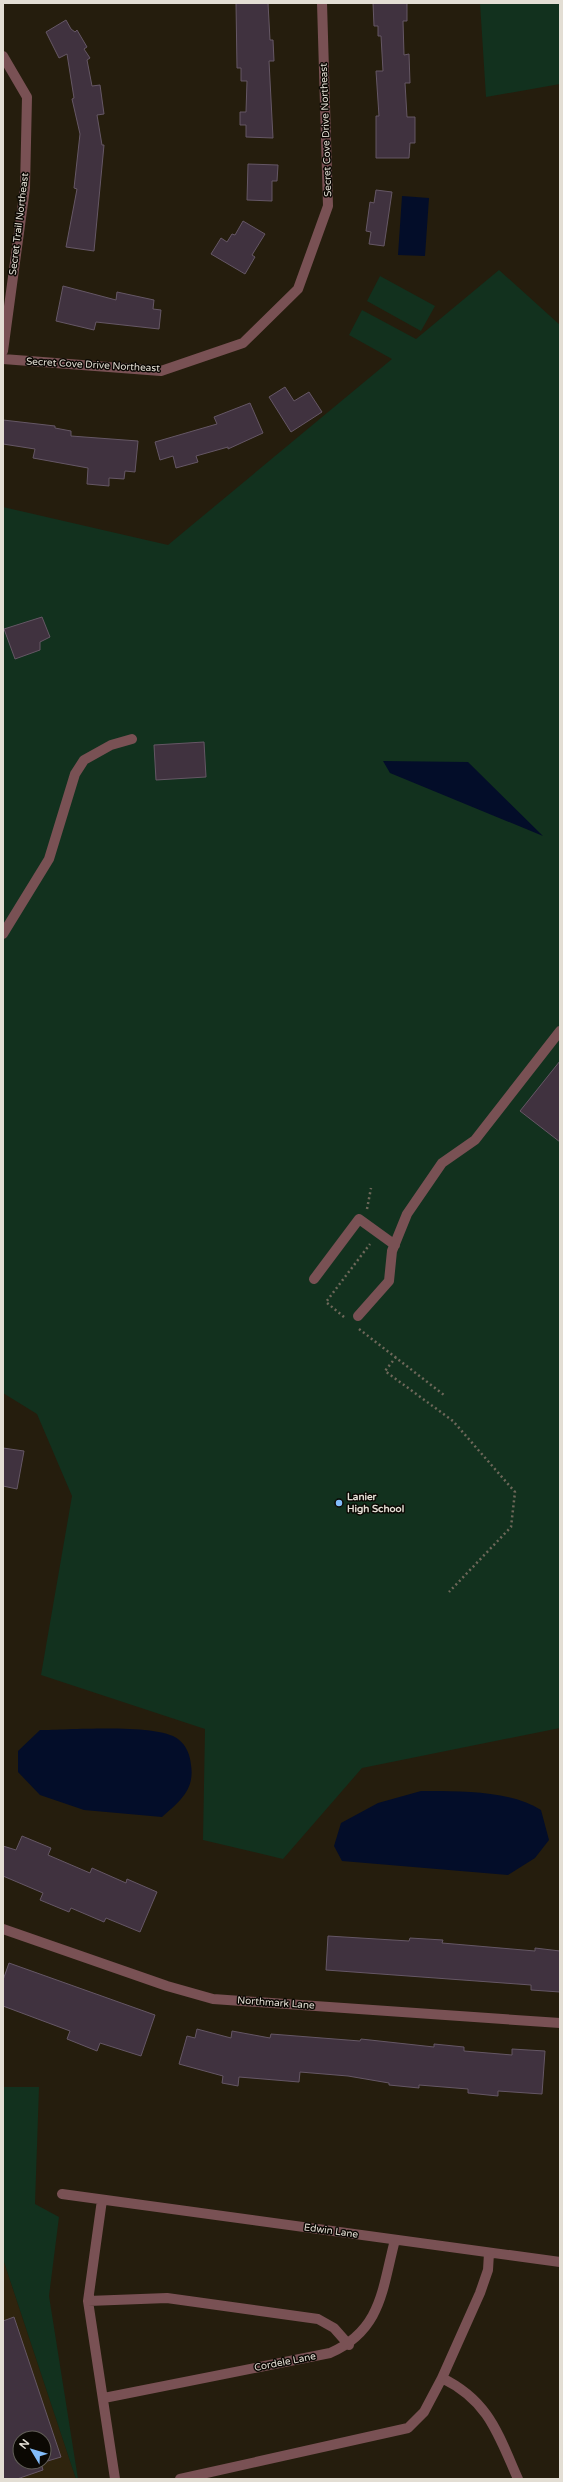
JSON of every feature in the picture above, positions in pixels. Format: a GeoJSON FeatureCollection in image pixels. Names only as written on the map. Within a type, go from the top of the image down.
{"type":"FeatureCollection","features":[{"type":"Feature","properties":{"kind":"street","name":"Secret Cove Drive Northeast"},"geometry":{"type":"LineString","coordinates":[[3,359],[161,371],[243,343],[298,289],[328,206],[322,3]]}},
{"type":"Feature","properties":{"kind":"street","name":"Secret Trail Northeast"},"geometry":{"type":"LineString","coordinates":[[3,56],[27,97],[25,188],[3,350]]}},
{"type":"Feature","properties":{"kind":"street"},"geometry":{"type":"LineString","coordinates":[[3,934],[49,859],[75,774],[84,760],[111,744],[132,739]]}},
{"type":"Feature","properties":{"kind":"street"},"geometry":{"type":"LineString","coordinates":[[358,1316],[389,1281],[395,1245],[407,1214],[442,1164],[475,1140],[560,1031]]}},
{"type":"Feature","properties":{"kind":"street"},"geometry":{"type":"LineString","coordinates":[[314,1279],[359,1219],[395,1245]]}},
{"type":"Feature","properties":{"kind":"street","name":"Northmark Lane"},"geometry":{"type":"LineString","coordinates":[[3,1929],[167,1986],[213,1999],[560,2023]]}},
{"type":"Feature","properties":{"kind":"street","name":"Edwin Lane"},"geometry":{"type":"LineString","coordinates":[[62,2194],[560,2262]]}},
{"type":"Feature","properties":{"kind":"street"},"geometry":{"type":"LineString","coordinates":[[102,2200],[88,2301],[104,2398],[115,2479]]}},
{"type":"Feature","properties":{"kind":"street","name":"Cordele Lane"},"geometry":{"type":"LineString","coordinates":[[104,2398],[330,2354],[349,2345],[362,2334],[376,2312],[395,2240]]}},
{"type":"Feature","properties":{"kind":"street"},"geometry":{"type":"LineString","coordinates":[[180,2479],[408,2428],[424,2412],[442,2378],[480,2293],[488,2270],[489,2253]]}},
{"type":"Feature","properties":{"kind":"street"},"geometry":{"type":"LineString","coordinates":[[88,2301],[167,2298],[318,2319],[334,2328],[349,2345]]}},
{"type":"Feature","properties":{"kind":"street"},"geometry":{"type":"LineString","coordinates":[[442,2378],[471,2395],[488,2415],[518,2479]]}},
{"type":"Feature","properties":{"kind":"path"},"geometry":{"type":"LineString","coordinates":[[396,1357],[385,1371],[453,1421],[515,1492],[511,1527],[449,1592]]}},
{"type":"Feature","properties":{"kind":"shaded area"},"geometry":{"type":"Polygon","coordinates":[[[3,2259],[76,2479],[3,2479],[3,2259]]]}},
{"type":"Feature","properties":{"kind":"green space"},"geometry":{"type":"Polygon","coordinates":[[[480,3],[560,3],[560,84],[486,97],[480,3]]]}},
{"type":"Feature","properties":{"kind":"green space"},"geometry":{"type":"Polygon","coordinates":[[[499,270],[560,325],[560,1728],[362,1768],[283,1859],[203,1840],[205,1729],[41,1675],[72,1496],[37,1414],[3,1393],[3,507],[168,545],[392,359],[349,335],[362,310],[416,339],[499,270]]]}},
{"type":"Feature","properties":{"kind":"green space"},"geometry":{"type":"Polygon","coordinates":[[[380,276],[435,306],[421,331],[367,301],[380,276]]]}},
{"type":"Feature","properties":{"kind":"green space"},"geometry":{"type":"Polygon","coordinates":[[[3,2087],[39,2087],[35,2204],[59,2217],[49,2296],[78,2479],[76,2479],[3,2259],[3,2087]]]}},
{"type":"Feature","properties":{"kind":"water"},"geometry":{"type":"Polygon","coordinates":[[[402,196],[429,198],[425,256],[398,255],[402,196]]]}},
{"type":"Feature","properties":{"kind":"water"},"geometry":{"type":"Polygon","coordinates":[[[383,761],[468,762],[543,836],[390,773],[383,761]]]}},
{"type":"Feature","properties":{"kind":"water"},"geometry":{"type":"Polygon","coordinates":[[[112,1728],[152,1731],[168,1734],[178,1739],[189,1754],[192,1774],[191,1782],[180,1801],[162,1817],[84,1810],[40,1795],[18,1772],[18,1751],[40,1730],[112,1728]]]}},
{"type":"Feature","properties":{"kind":"water"},"geometry":{"type":"Polygon","coordinates":[[[421,1791],[483,1793],[499,1795],[528,1803],[541,1810],[549,1840],[535,1858],[508,1875],[342,1861],[334,1846],[341,1823],[378,1803],[421,1791]]]}},
{"type":"Feature","properties":{"kind":"building"},"geometry":{"type":"Polygon","coordinates":[[[236,3],[268,3],[270,40],[273,40],[274,61],[269,61],[273,138],[246,137],[246,125],[240,125],[240,112],[246,112],[247,81],[241,81],[241,68],[237,68],[236,3]]]}},
{"type":"Feature","properties":{"kind":"building"},"geometry":{"type":"Polygon","coordinates":[[[373,3],[407,3],[407,21],[403,21],[404,55],[409,54],[410,83],[405,83],[407,117],[415,117],[415,143],[410,143],[409,158],[376,158],[376,116],[379,116],[376,71],[383,71],[381,36],[378,36],[378,26],[374,26],[373,3]]]}},
{"type":"Feature","properties":{"kind":"building"},"geometry":{"type":"Polygon","coordinates":[[[66,20],[71,29],[75,32],[77,30],[87,47],[84,49],[90,58],[87,60],[92,86],[100,85],[104,114],[97,115],[102,145],[104,145],[94,251],[66,247],[77,189],[74,188],[80,134],[72,99],[74,98],[67,54],[59,58],[46,32],[66,20]]]}},
{"type":"Feature","properties":{"kind":"building"},"geometry":{"type":"Polygon","coordinates":[[[248,164],[278,165],[277,181],[272,181],[272,201],[247,200],[248,164]]]}},
{"type":"Feature","properties":{"kind":"building"},"geometry":{"type":"Polygon","coordinates":[[[376,190],[392,192],[384,246],[369,244],[371,232],[366,231],[370,202],[374,203],[376,190]]]}},
{"type":"Feature","properties":{"kind":"building"},"geometry":{"type":"Polygon","coordinates":[[[243,221],[265,234],[252,255],[255,257],[245,274],[211,254],[221,238],[227,242],[232,234],[235,235],[243,221]]]}},
{"type":"Feature","properties":{"kind":"building"},"geometry":{"type":"Polygon","coordinates":[[[63,286],[116,300],[117,292],[154,300],[153,309],[161,310],[159,329],[96,322],[94,330],[56,321],[63,286]]]}},
{"type":"Feature","properties":{"kind":"building"},"geometry":{"type":"Polygon","coordinates":[[[285,387],[294,401],[309,392],[322,412],[291,432],[269,397],[285,387]]]}},
{"type":"Feature","properties":{"kind":"building"},"geometry":{"type":"Polygon","coordinates":[[[250,403],[263,433],[228,449],[228,447],[196,456],[198,462],[176,468],[173,456],[160,460],[155,442],[217,424],[214,417],[250,403]]]}},
{"type":"Feature","properties":{"kind":"building"},"geometry":{"type":"Polygon","coordinates":[[[3,420],[55,426],[55,428],[71,431],[71,436],[138,441],[135,472],[125,471],[124,479],[109,478],[109,486],[87,484],[88,468],[33,458],[35,449],[3,444],[3,420]]]}},
{"type":"Feature","properties":{"kind":"building"},"geometry":{"type":"Polygon","coordinates":[[[42,617],[50,637],[40,642],[40,650],[15,659],[4,629],[42,617]]]}},
{"type":"Feature","properties":{"kind":"building"},"geometry":{"type":"Polygon","coordinates":[[[204,742],[206,777],[156,780],[154,745],[204,742]]]}},
{"type":"Feature","properties":{"kind":"building"},"geometry":{"type":"Polygon","coordinates":[[[560,1061],[560,1142],[520,1111],[560,1061]]]}},
{"type":"Feature","properties":{"kind":"building"},"geometry":{"type":"Polygon","coordinates":[[[3,1448],[24,1451],[17,1489],[3,1486],[3,1448]]]}},
{"type":"Feature","properties":{"kind":"building"},"geometry":{"type":"Polygon","coordinates":[[[22,1836],[51,1848],[48,1855],[90,1873],[92,1868],[126,1883],[127,1879],[157,1892],[140,1932],[106,1918],[104,1922],[71,1908],[69,1912],[40,1900],[43,1893],[3,1876],[3,1846],[16,1850],[22,1836]]]}},
{"type":"Feature","properties":{"kind":"building"},"geometry":{"type":"Polygon","coordinates":[[[328,1936],[409,1941],[410,1938],[443,1940],[442,1943],[535,1951],[535,1948],[560,1951],[560,1992],[531,1990],[531,1985],[326,1970],[328,1936]]]}},
{"type":"Feature","properties":{"kind":"building"},"geometry":{"type":"Polygon","coordinates":[[[9,1963],[155,2015],[141,2056],[100,2043],[97,2051],[67,2039],[70,2031],[3,2006],[3,1980],[9,1963]]]}},
{"type":"Feature","properties":{"kind":"building"},"geometry":{"type":"Polygon","coordinates":[[[197,2029],[231,2038],[232,2031],[270,2038],[271,2034],[360,2041],[361,2039],[434,2047],[434,2044],[464,2047],[464,2051],[512,2055],[512,2049],[545,2051],[542,2094],[498,2091],[498,2096],[468,2093],[468,2089],[419,2085],[419,2088],[389,2085],[389,2083],[348,2076],[300,2072],[299,2082],[239,2077],[238,2086],[222,2083],[223,2076],[179,2064],[187,2036],[195,2038],[197,2029]]]}},
{"type":"Feature","properties":{"kind":"building"},"geometry":{"type":"Polygon","coordinates":[[[14,2317],[52,2430],[12,2430],[12,2470],[43,2470],[17,2479],[3,2479],[3,2321],[14,2317]]]}},
{"type":"Feature","properties":{"kind":"building"},"geometry":{"type":"Polygon","coordinates":[[[52,2430],[61,2457],[52,2460],[52,2430]]]}},
{"type":"Feature","properties":{"kind":"place","name":"Lanier High School"},"geometry":{"type":"Point","coordinates":[339,1503]}}]}
